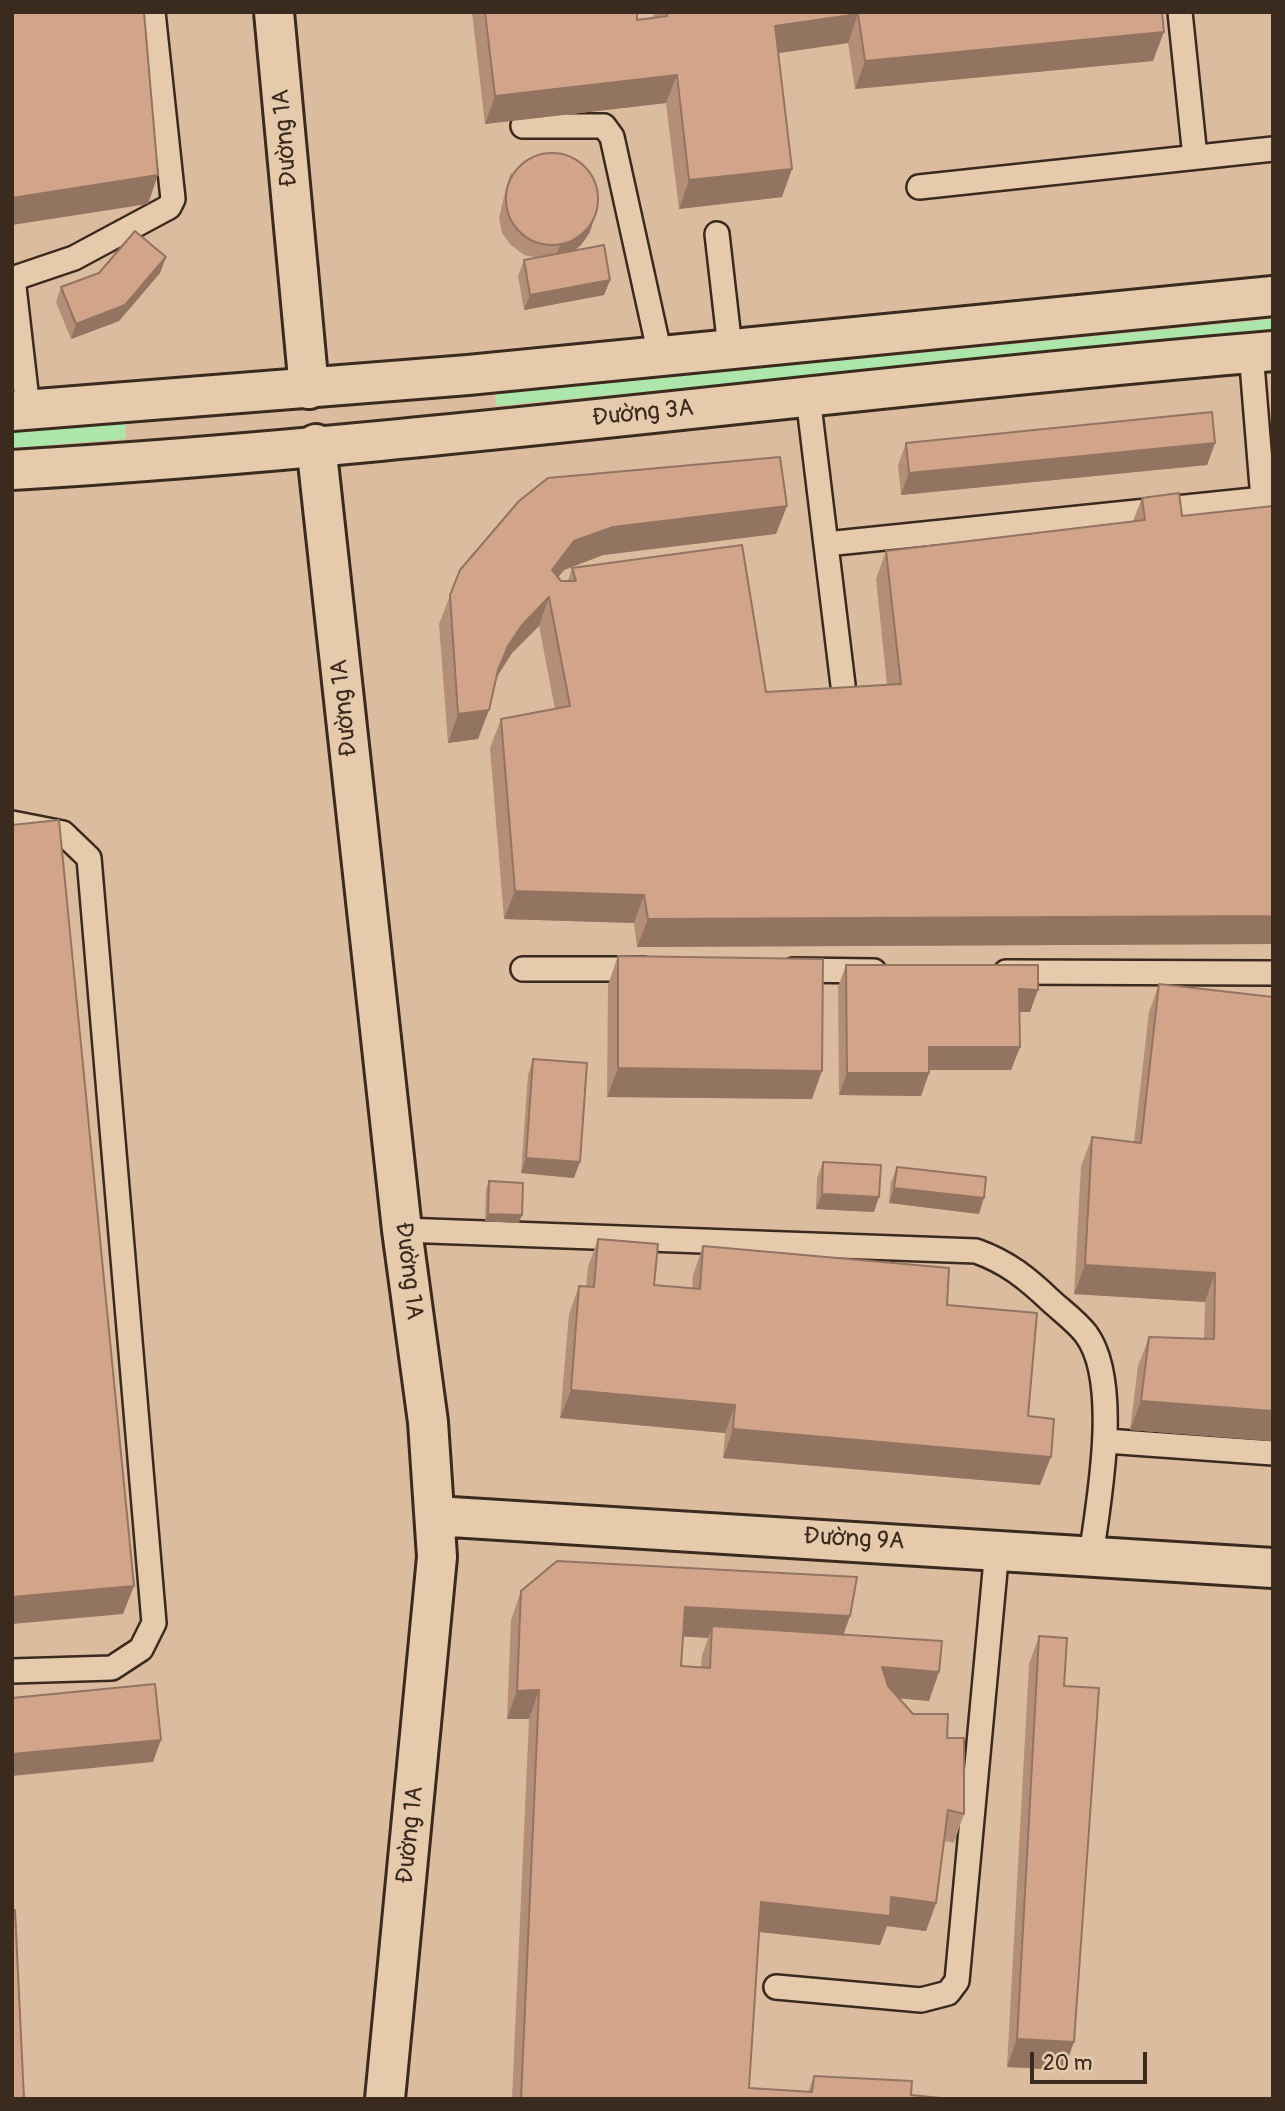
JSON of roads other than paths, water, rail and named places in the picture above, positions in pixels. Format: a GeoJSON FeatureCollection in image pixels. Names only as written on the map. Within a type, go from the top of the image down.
{"type":"FeatureCollection","features":[{"type":"Feature","properties":{"kind":"street","name":"Đường 1A"},"geometry":{"type":"LineString","coordinates":[[275,12],[309,389],[402,1230],[428,1422],[435,1516],[437,1557],[385,2099]]}},
{"type":"Feature","properties":{"kind":"street"},"geometry":{"type":"LineString","coordinates":[[20,410],[309,389],[1273,296]]}},
{"type":"Feature","properties":{"kind":"street","name":"Đường 3A"},"geometry":{"type":"LineString","coordinates":[[12,470],[146,462],[1262,351]]}},
{"type":"Feature","properties":{"kind":"street","name":"Đường 9A"},"geometry":{"type":"LineString","coordinates":[[435,1516],[1273,1568]]}},
{"type":"Feature","properties":{"kind":"lane"},"geometry":{"type":"LineString","coordinates":[[20,410],[13,279],[74,258],[169,207],[173,199],[153,12]]}},
{"type":"Feature","properties":{"kind":"lane"},"geometry":{"type":"LineString","coordinates":[[1180,12],[1195,157]]}},
{"type":"Feature","properties":{"kind":"lane"},"geometry":{"type":"LineString","coordinates":[[523,127],[604,126],[611,137],[660,355]]}},
{"type":"Feature","properties":{"kind":"lane"},"geometry":{"type":"LineString","coordinates":[[919,187],[1273,149]]}},
{"type":"Feature","properties":{"kind":"lane"},"geometry":{"type":"LineString","coordinates":[[717,234],[730,348]]}},
{"type":"Feature","properties":{"kind":"lane"},"geometry":{"type":"LineString","coordinates":[[826,544],[1268,499],[1262,351]]}},
{"type":"Feature","properties":{"kind":"lane"},"geometry":{"type":"LineString","coordinates":[[808,397],[843,685]]}},
{"type":"Feature","properties":{"kind":"lane"},"geometry":{"type":"LineString","coordinates":[[12,823],[63,833],[89,858],[154,1623],[141,1649],[111,1668],[12,1671]]}},
{"type":"Feature","properties":{"kind":"lane"},"geometry":{"type":"LineString","coordinates":[[523,969],[662,970]]}},
{"type":"Feature","properties":{"kind":"lane"},"geometry":{"type":"LineString","coordinates":[[773,970],[898,971]]}},
{"type":"Feature","properties":{"kind":"lane"},"geometry":{"type":"LineString","coordinates":[[981,971],[1273,973]]}},
{"type":"Feature","properties":{"kind":"lane"},"geometry":{"type":"LineString","coordinates":[[402,1230],[976,1251],[1004,1261],[1034,1284],[1087,1335],[1100,1366],[1106,1441],[1091,1556]]}},
{"type":"Feature","properties":{"kind":"lane"},"geometry":{"type":"LineString","coordinates":[[1106,1441],[1273,1453]]}},
{"type":"Feature","properties":{"kind":"lane"},"geometry":{"type":"LineString","coordinates":[[776,1987],[921,2000],[948,1993],[957,1982],[997,1549]]}}]}
